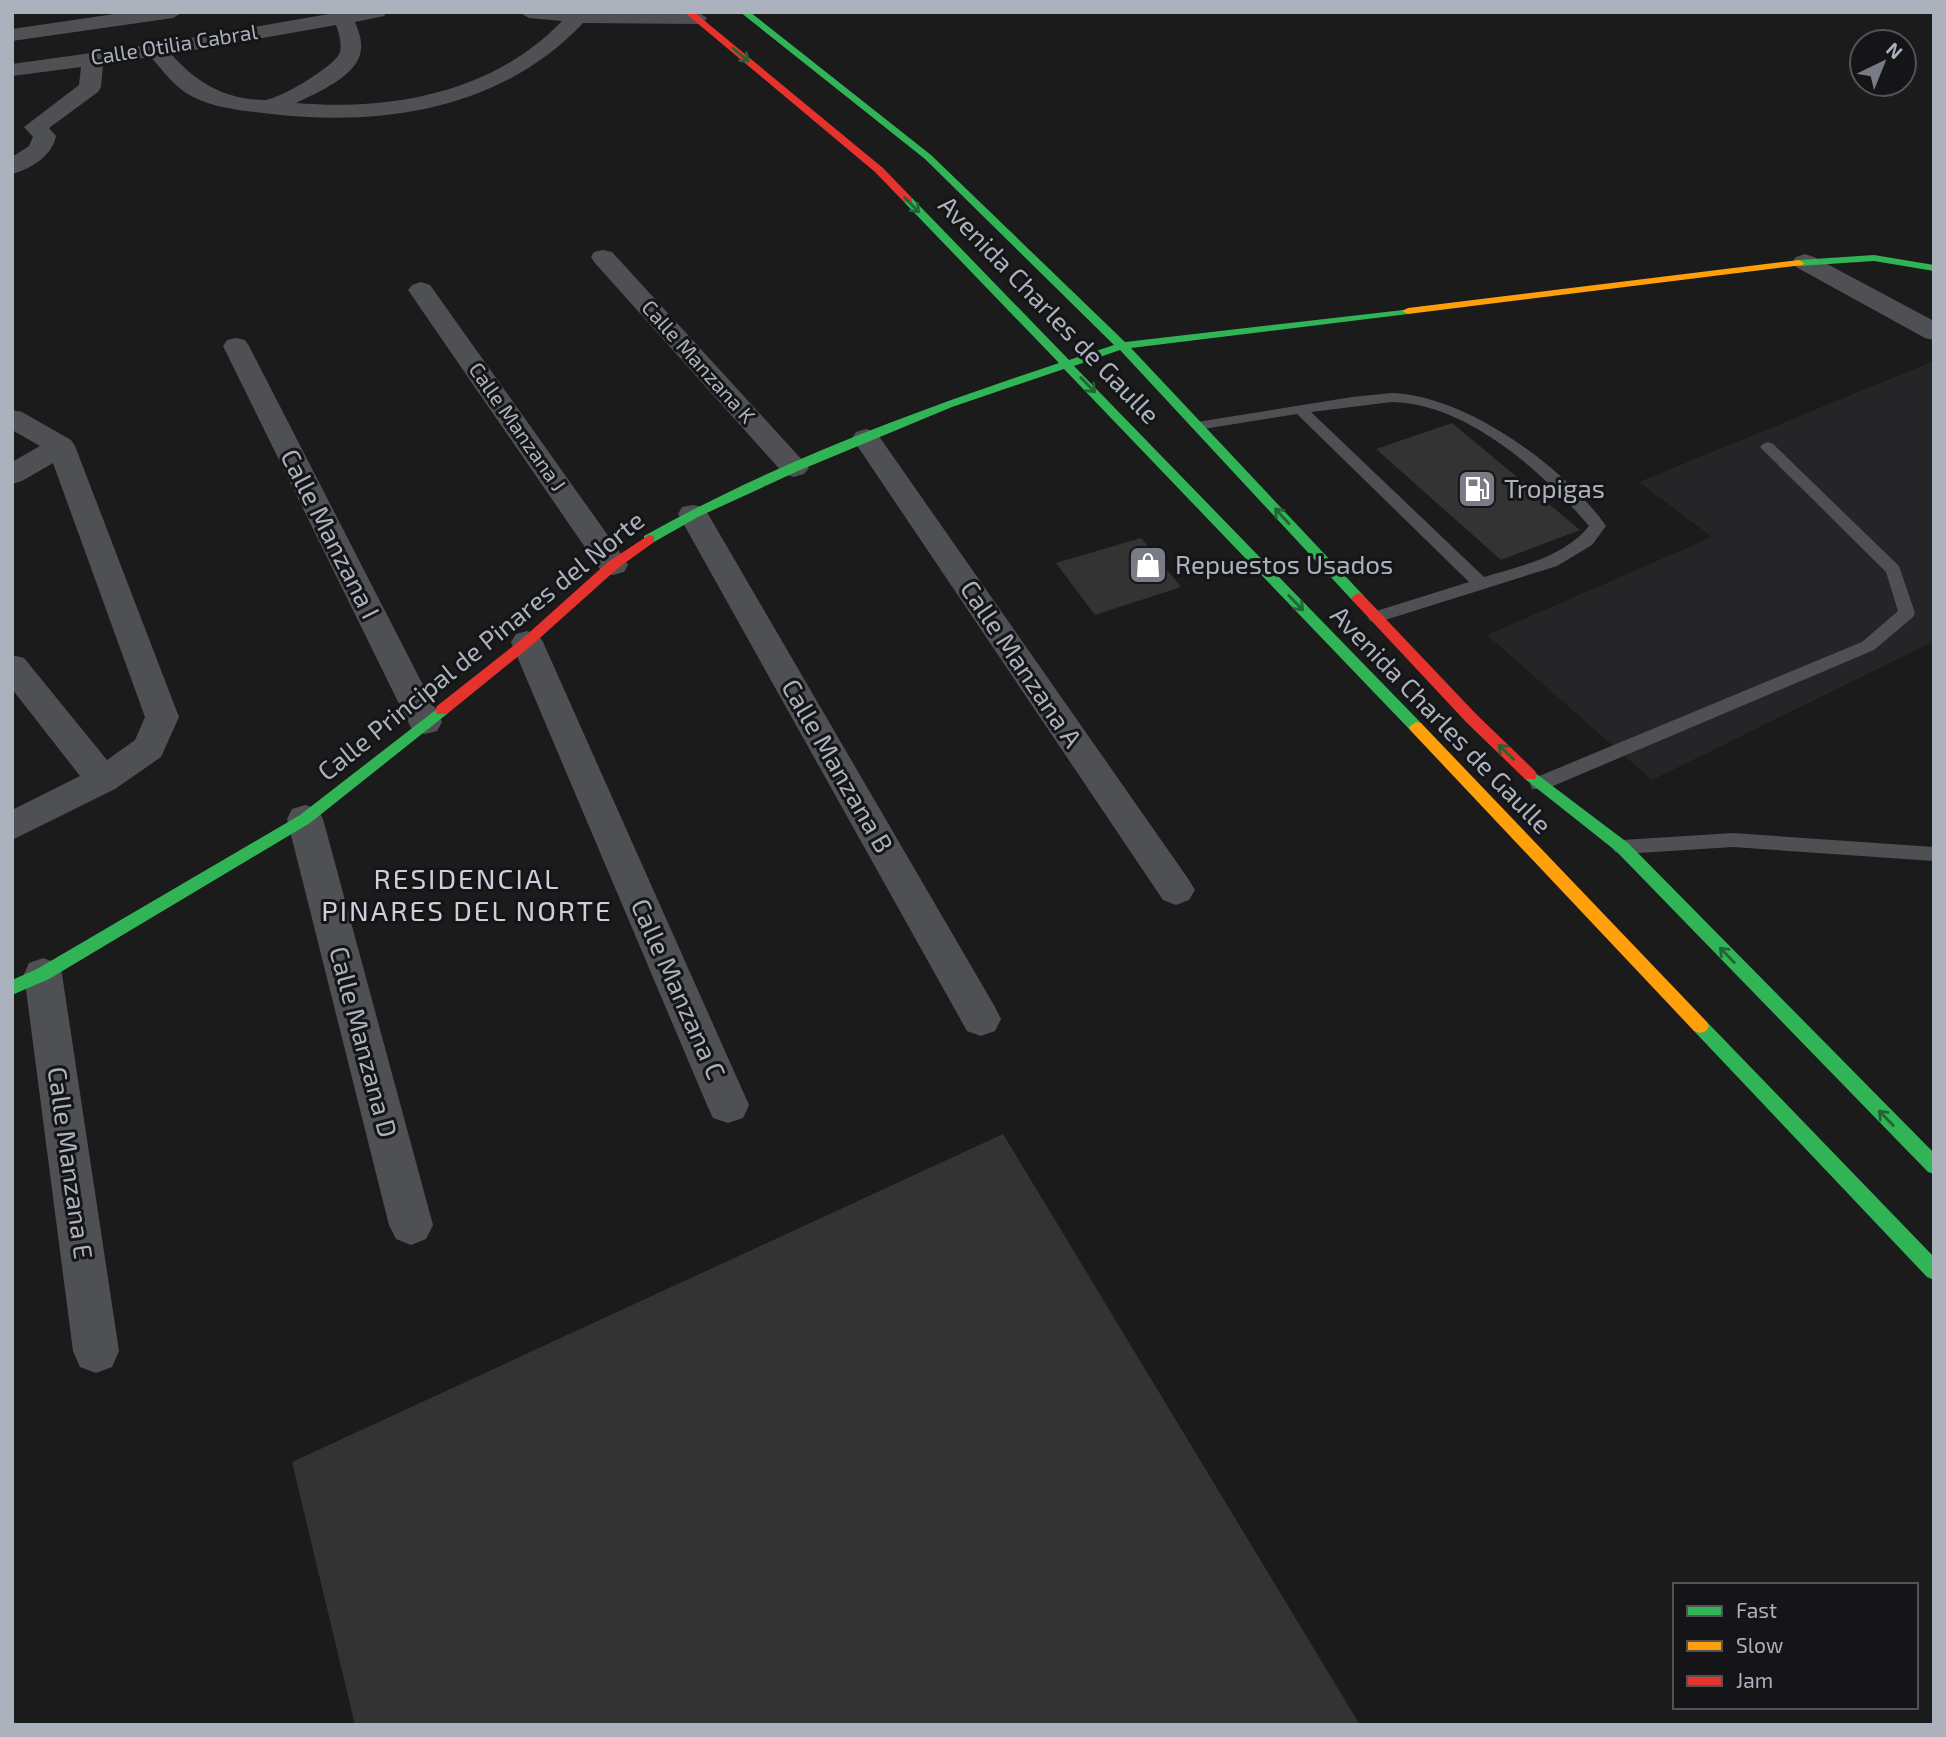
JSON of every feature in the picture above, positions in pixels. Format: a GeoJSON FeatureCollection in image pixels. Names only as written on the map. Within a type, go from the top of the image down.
{"type":"FeatureCollection","features":[{"type":"Feature","properties":{"kind":"main road","name":"Avenida Charles de Gaulle"},"geometry":{"type":"LineString","coordinates":[[744,12],[929,157],[1122,345],[1471,718],[1539,784],[1622,847],[1934,1166]]}},
{"type":"Feature","properties":{"kind":"main road","name":"Avenida Charles de Gaulle"},"geometry":{"type":"LineString","coordinates":[[692,15],[891,167],[1067,362],[1934,1272]]}},
{"type":"Feature","properties":{"kind":"main road"},"geometry":{"type":"LineString","coordinates":[[891,167],[929,157]]}},
{"type":"Feature","properties":{"kind":"main road","name":"Calle Principal de Pinares del Norte"},"geometry":{"type":"LineString","coordinates":[[28,981],[305,819],[527,642],[613,565],[655,535],[693,514],[794,468],[948,404],[1122,345],[1805,262],[1874,258],[1934,268]]}},
{"type":"Feature","properties":{"kind":"street"},"geometry":{"type":"LineString","coordinates":[[12,35],[173,12]]}},
{"type":"Feature","properties":{"kind":"street","name":"Calle Otilia Cabral"},"geometry":{"type":"LineString","coordinates":[[12,70],[156,50],[377,12]]}},
{"type":"Feature","properties":{"kind":"street"},"geometry":{"type":"LineString","coordinates":[[529,12],[579,17],[692,15]]}},
{"type":"Feature","properties":{"kind":"street"},"geometry":{"type":"LineString","coordinates":[[156,50],[193,88],[233,102],[295,110],[374,110],[420,106],[499,76],[563,35],[579,17]]}},
{"type":"Feature","properties":{"kind":"street"},"geometry":{"type":"LineString","coordinates":[[271,107],[330,73],[349,55],[351,44],[344,18]]}},
{"type":"Feature","properties":{"kind":"street"},"geometry":{"type":"LineString","coordinates":[[24,127],[57,114],[90,87],[93,58]]}},
{"type":"Feature","properties":{"kind":"street"},"geometry":{"type":"LineString","coordinates":[[12,167],[35,154],[44,144],[45,136],[24,127]]}},
{"type":"Feature","properties":{"kind":"street","name":"Calle Manzana K"},"geometry":{"type":"LineString","coordinates":[[603,257],[794,468]]}},
{"type":"Feature","properties":{"kind":"street"},"geometry":{"type":"LineString","coordinates":[[1805,262],[1934,332]]}},
{"type":"Feature","properties":{"kind":"street","name":"Calle Manzana J"},"geometry":{"type":"LineString","coordinates":[[421,290],[613,565]]}},
{"type":"Feature","properties":{"kind":"street","name":"Calle Manzana I"},"geometry":{"type":"LineString","coordinates":[[236,346],[425,722]]}},
{"type":"Feature","properties":{"kind":"street"},"geometry":{"type":"LineString","coordinates":[[12,418],[61,446],[162,717],[149,748],[103,780],[12,826]]}},
{"type":"Feature","properties":{"kind":"street","name":"Calle Manzana A"},"geometry":{"type":"LineString","coordinates":[[866,438],[1176,890]]}},
{"type":"Feature","properties":{"kind":"street"},"geometry":{"type":"LineString","coordinates":[[12,475],[61,446]]}},
{"type":"Feature","properties":{"kind":"street","name":"Calle Manzana B"},"geometry":{"type":"LineString","coordinates":[[693,514],[981,1019]]}},
{"type":"Feature","properties":{"kind":"street","name":"Calle Manzana C"},"geometry":{"type":"LineString","coordinates":[[527,642],[728,1105]]}},
{"type":"Feature","properties":{"kind":"street"},"geometry":{"type":"LineString","coordinates":[[12,666],[103,780]]}},
{"type":"Feature","properties":{"kind":"street","name":"Calle Manzana D"},"geometry":{"type":"LineString","coordinates":[[305,819],[411,1225]]}},
{"type":"Feature","properties":{"kind":"street","name":"Calle Manzana E"},"geometry":{"type":"LineString","coordinates":[[28,981],[96,1351]]}},
{"type":"Feature","properties":{"kind":"lane"},"geometry":{"type":"LineString","coordinates":[[1197,426],[1371,399],[1417,399],[1447,408],[1517,450],[1584,509],[1598,526],[1586,541],[1551,562],[1376,617]]}},
{"type":"Feature","properties":{"kind":"lane"},"geometry":{"type":"LineString","coordinates":[[1300,409],[1481,584]]}},
{"type":"Feature","properties":{"kind":"lane"},"geometry":{"type":"LineString","coordinates":[[1539,784],[1868,646],[1907,613],[1893,570],[1768,447]]}},
{"type":"Feature","properties":{"kind":"lane"},"geometry":{"type":"LineString","coordinates":[[1622,847],[1733,840],[1934,854]]}},
{"type":"Feature","properties":{"kind":"shaded area"},"geometry":{"type":"Polygon","coordinates":[[[1934,361],[1934,641],[1652,780],[1487,635],[1712,537],[1639,482],[1934,361]]]}},
{"type":"Feature","properties":{"kind":"building","name":"Tropigas"},"geometry":{"type":"Polygon","coordinates":[[[1452,423],[1580,530],[1501,560],[1376,449],[1452,423]]]}},
{"type":"Feature","properties":{"kind":"building"},"geometry":{"type":"Polygon","coordinates":[[[1141,538],[1181,587],[1095,615],[1056,563],[1141,538]]]}},
{"type":"Feature","properties":{"kind":"building"},"geometry":{"type":"Polygon","coordinates":[[[1003,1134],[1360,1725],[355,1725],[292,1462],[1003,1134]]]}},
{"type":"Feature","properties":{"kind":"traffic: fast"},"geometry":{"type":"LineString","coordinates":[[744,12],[928,157],[1122,346],[1358,598]]}},
{"type":"Feature","properties":{"kind":"traffic: fast"},"geometry":{"type":"LineString","coordinates":[[908,200],[1416,727]]}},
{"type":"Feature","properties":{"kind":"traffic: fast"},"geometry":{"type":"LineString","coordinates":[[1799,263],[1874,258],[1934,268]]}},
{"type":"Feature","properties":{"kind":"traffic: fast"},"geometry":{"type":"LineString","coordinates":[[649,539],[693,514],[794,468],[948,404],[1122,346],[1408,311]]}},
{"type":"Feature","properties":{"kind":"traffic: fast"},"geometry":{"type":"LineString","coordinates":[[12,988],[43,974],[305,819],[442,710]]}},
{"type":"Feature","properties":{"kind":"traffic: fast"},"geometry":{"type":"LineString","coordinates":[[1530,775],[1622,847],[1934,1166]]}},
{"type":"Feature","properties":{"kind":"traffic: fast"},"geometry":{"type":"LineString","coordinates":[[1700,1026],[1934,1271]]}},
{"type":"Feature","properties":{"kind":"traffic: slow"},"geometry":{"type":"LineString","coordinates":[[1408,311],[1799,263]]}},
{"type":"Feature","properties":{"kind":"traffic: slow"},"geometry":{"type":"LineString","coordinates":[[1416,727],[1700,1026]]}},
{"type":"Feature","properties":{"kind":"traffic: jam"},"geometry":{"type":"LineString","coordinates":[[688,12],[879,170],[908,200]]}},
{"type":"Feature","properties":{"kind":"traffic: jam"},"geometry":{"type":"LineString","coordinates":[[442,710],[527,642],[613,565],[649,539]]}},
{"type":"Feature","properties":{"kind":"traffic: jam"},"geometry":{"type":"LineString","coordinates":[[1358,598],[1471,718],[1530,775]]}},
{"type":"Feature","properties":{"kind":"place","name":"Tropigas"},"geometry":{"type":"Point","coordinates":[1477,489]}},
{"type":"Feature","properties":{"kind":"place","name":"Repuestos Usados"},"geometry":{"type":"Point","coordinates":[1148,565]}},
{"type":"Feature","properties":{"kind":"district","name":"RESIDENCIAL PINARES DEL NORTE"},"geometry":{"type":"Point","coordinates":[467,895]}}]}
